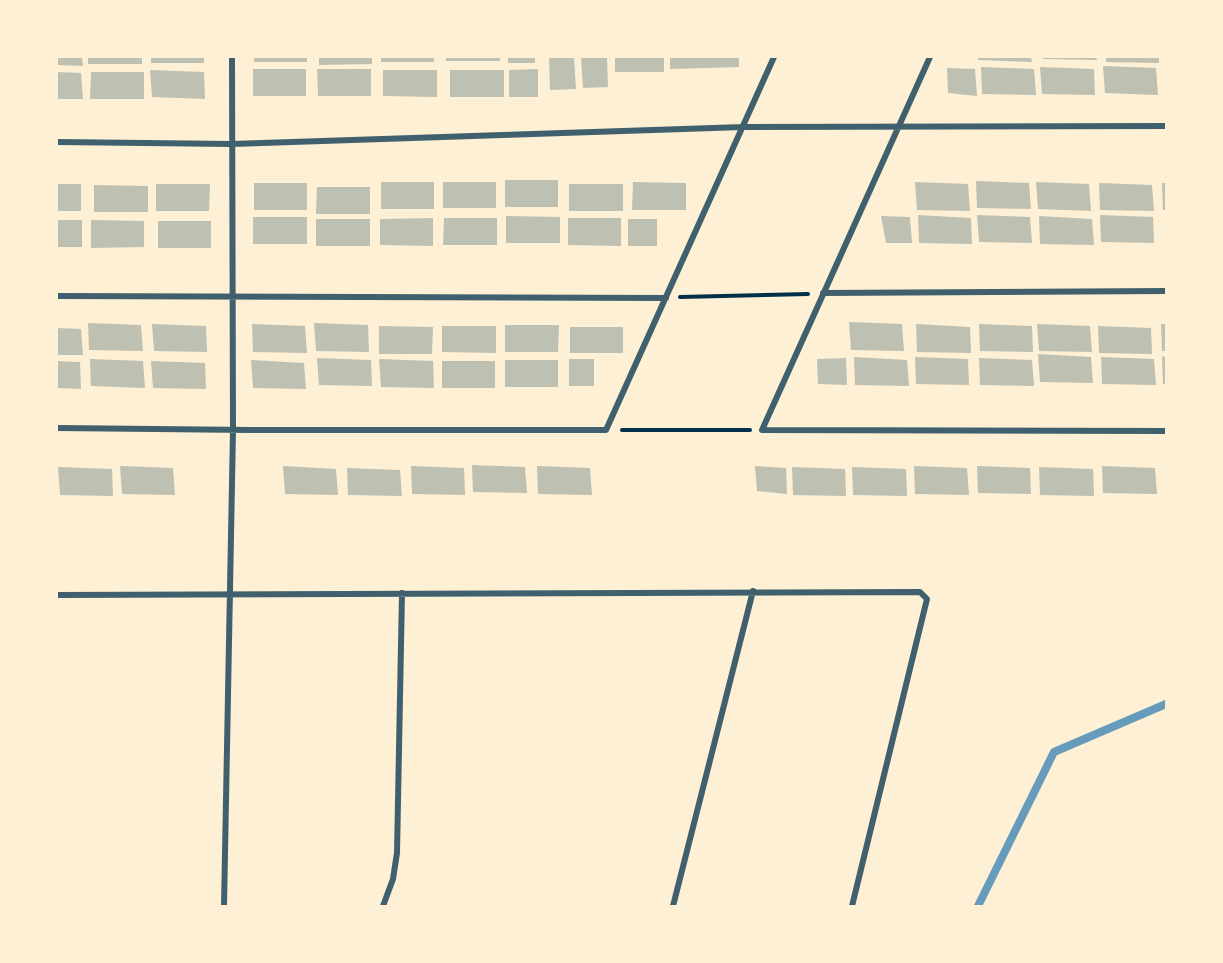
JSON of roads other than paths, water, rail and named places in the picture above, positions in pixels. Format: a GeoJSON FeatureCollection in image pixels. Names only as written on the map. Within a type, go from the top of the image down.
{"type":"FeatureCollection","features":[{"type":"Feature","properties":{"kind":"street"},"geometry":{"type":"LineString","coordinates":[[224,906],[228,594],[233,430],[232,57]]}},
{"type":"Feature","properties":{"kind":"street"},"geometry":{"type":"LineString","coordinates":[[57,428],[606,430],[774,57]]}},
{"type":"Feature","properties":{"kind":"street"},"geometry":{"type":"LineString","coordinates":[[930,57],[762,430],[1166,431]]}},
{"type":"Feature","properties":{"kind":"street"},"geometry":{"type":"LineString","coordinates":[[57,142],[232,144],[743,127],[1166,126]]}},
{"type":"Feature","properties":{"kind":"street"},"geometry":{"type":"LineString","coordinates":[[823,293],[1166,291]]}},
{"type":"Feature","properties":{"kind":"street"},"geometry":{"type":"LineString","coordinates":[[57,296],[666,298]]}},
{"type":"Feature","properties":{"kind":"street"},"geometry":{"type":"LineString","coordinates":[[672,906],[753,591]]}},
{"type":"Feature","properties":{"kind":"street"},"geometry":{"type":"LineString","coordinates":[[57,595],[920,592],[927,599],[852,906]]}},
{"type":"Feature","properties":{"kind":"street"},"geometry":{"type":"LineString","coordinates":[[383,906],[393,879],[397,853],[402,593]]}},
{"type":"Feature","properties":{"kind":"waterway"},"geometry":{"type":"LineString","coordinates":[[978,906],[1054,752],[1166,704]]}}]}
